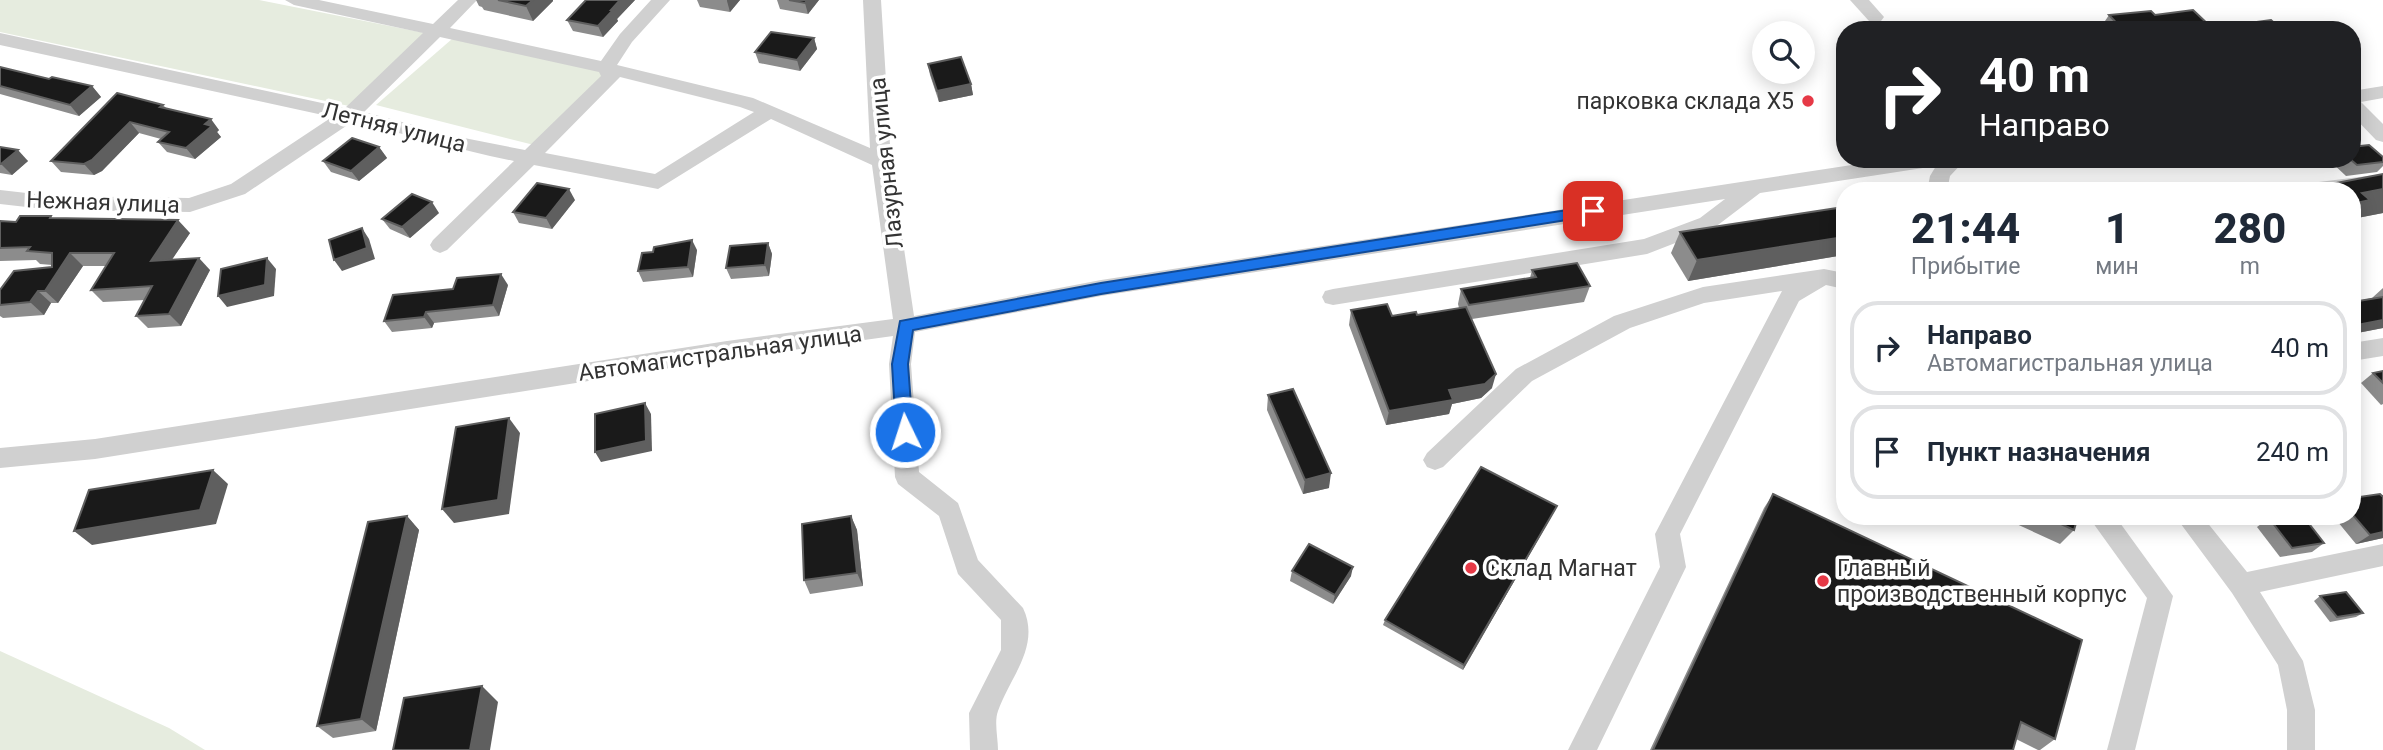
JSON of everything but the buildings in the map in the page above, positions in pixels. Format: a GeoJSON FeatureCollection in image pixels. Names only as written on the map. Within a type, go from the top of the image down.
{"type":"FeatureCollection","features":[{"type":"Feature","properties":{"kind":"street"},"geometry":{"type":"LineString","coordinates":[[294,0],[606,68],[746,102],[881,161]]}},
{"type":"Feature","properties":{"kind":"street","name":"Нежная улица"},"geometry":{"type":"LineString","coordinates":[[0,197],[52,203],[190,205],[238,189],[349,115],[468,0]]}},
{"type":"Feature","properties":{"kind":"street"},"geometry":{"type":"LineString","coordinates":[[606,68],[626,38],[661,0]]}},
{"type":"Feature","properties":{"kind":"street","name":"Лазурная улица"},"geometry":{"type":"LineString","coordinates":[[872,0],[881,161],[905,326],[900,364],[908,477],[949,510],[967,566],[1014,616],[1014,651],[982,713],[984,750]]}},
{"type":"Feature","properties":{"kind":"street"},"geometry":{"type":"LineString","coordinates":[[1858,0],[1875,17]]}},
{"type":"Feature","properties":{"kind":"street","name":"Летняя улица"},"geometry":{"type":"LineString","coordinates":[[0,39],[405,127],[457,143],[658,182],[770,111]]}},
{"type":"Feature","properties":{"kind":"street"},"geometry":{"type":"LineString","coordinates":[[440,245],[611,77],[606,68]]}},
{"type":"Feature","properties":{"kind":"street"},"geometry":{"type":"LineString","coordinates":[[2361,96],[2383,92]]}},
{"type":"Feature","properties":{"kind":"street"},"geometry":{"type":"LineString","coordinates":[[2361,113],[2383,135]]}},
{"type":"Feature","properties":{"kind":"street","name":"Автомагистральная улица"},"geometry":{"type":"LineString","coordinates":[[0,458],[95,449],[727,350],[905,326],[1115,286],[1877,168]]}},
{"type":"Feature","properties":{"kind":"street"},"geometry":{"type":"LineString","coordinates":[[2361,184],[2383,181]]}},
{"type":"Feature","properties":{"kind":"street"},"geometry":{"type":"LineString","coordinates":[[1333,297],[1647,246],[1707,223],[1758,186]]}},
{"type":"Feature","properties":{"kind":"street"},"geometry":{"type":"LineString","coordinates":[[1436,460],[1524,375],[1622,322],[1703,295],[1834,279]]}},
{"type":"Feature","properties":{"kind":"street"},"geometry":{"type":"LineString","coordinates":[[1582,750],[1673,567],[1667,534],[1791,295],[1834,279]]}},
{"type":"Feature","properties":{"kind":"street"},"geometry":{"type":"LineString","coordinates":[[2361,351],[2383,347]]}},
{"type":"Feature","properties":{"kind":"street"},"geometry":{"type":"LineString","coordinates":[[2107,525],[2160,596],[2121,750]]}},
{"type":"Feature","properties":{"kind":"street"},"geometry":{"type":"LineString","coordinates":[[2194,525],[2241,585],[2290,661],[2301,710],[2301,750]]}},
{"type":"Feature","properties":{"kind":"street"},"geometry":{"type":"LineString","coordinates":[[2241,585],[2383,555]]}},
{"type":"Feature","properties":{"kind":"shaded area"},"geometry":{"type":"Polygon","coordinates":[[[0,0],[259,0],[425,33],[349,106],[0,32],[0,0]]]}},
{"type":"Feature","properties":{"kind":"shaded area"},"geometry":{"type":"Polygon","coordinates":[[[452,39],[619,75],[542,147],[376,105],[452,39]]]}},
{"type":"Feature","properties":{"kind":"shaded area"},"geometry":{"type":"Polygon","coordinates":[[[0,651],[169,728],[205,750],[0,750],[0,651]]]}},
{"type":"Feature","properties":{"kind":"place","name":"парковка склада X5"},"geometry":{"type":"Point","coordinates":[1808,101]}},
{"type":"Feature","properties":{"kind":"place","name":"Склад Магнат"},"geometry":{"type":"Point","coordinates":[1471,568]}},
{"type":"Feature","properties":{"kind":"place","name":"Главный производственный корпус"},"geometry":{"type":"Point","coordinates":[1823,581]}},
{"type":"Feature","properties":{"kind":"route"},"geometry":{"type":"LineString","coordinates":[[905,432],[900,364],[905,326],[1101,288],[1593,211]]}}]}
